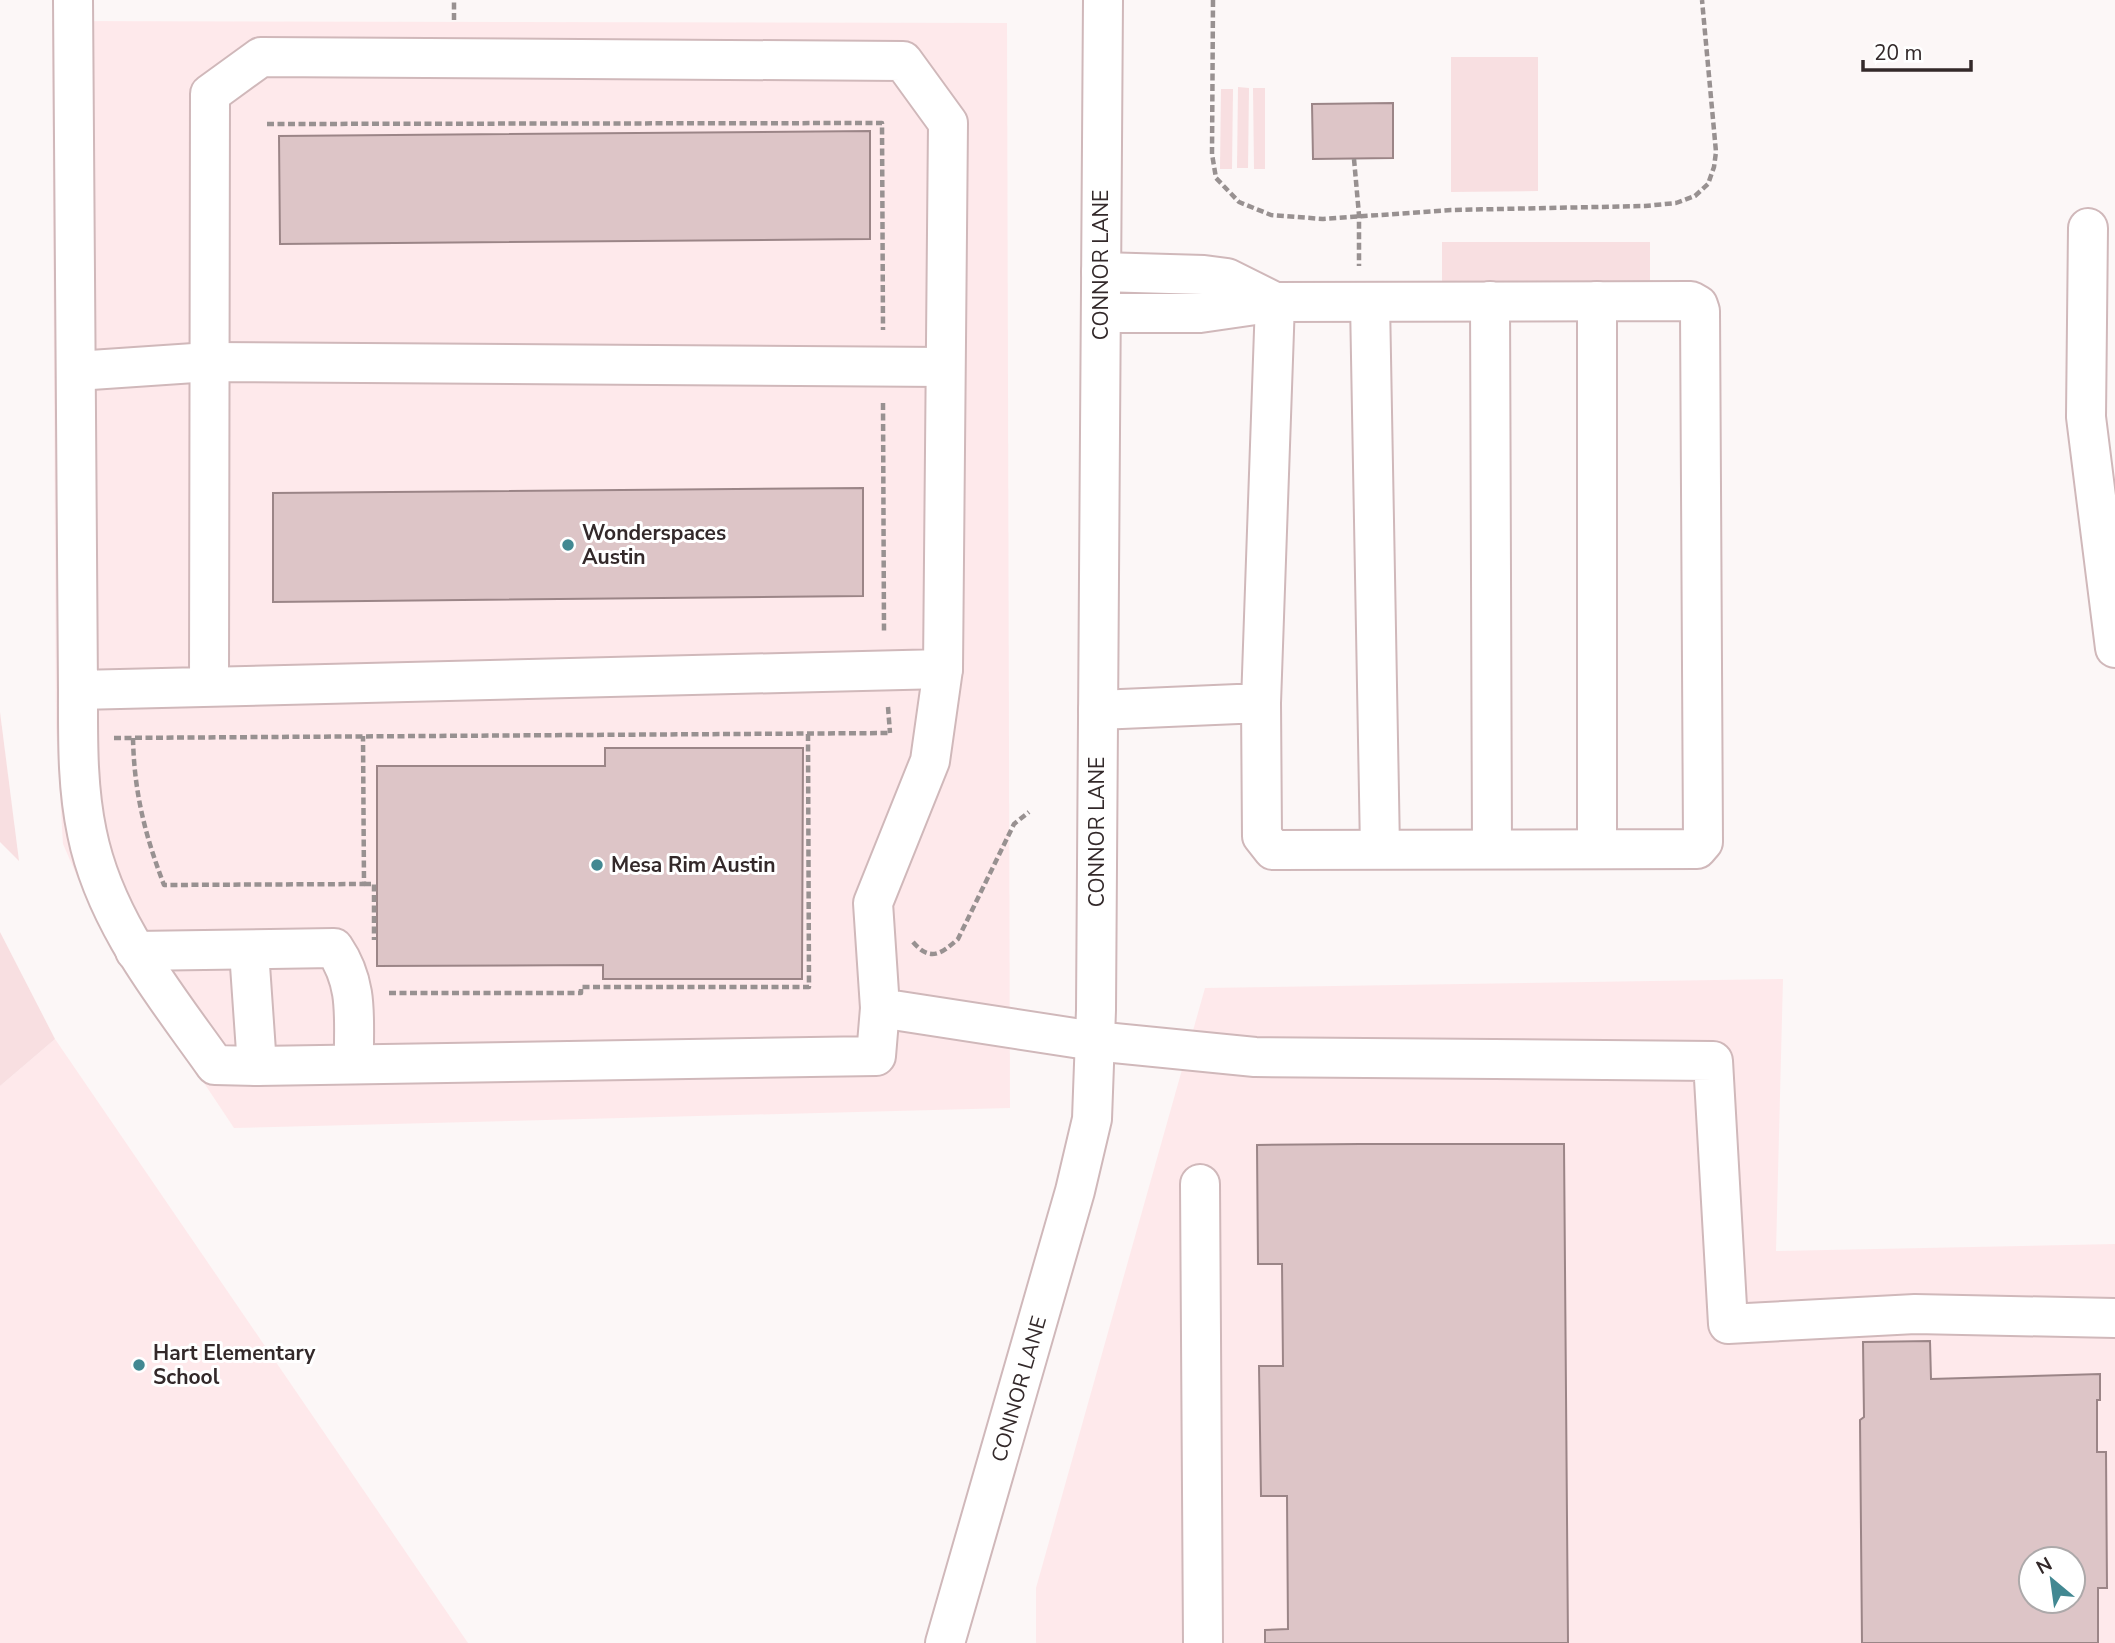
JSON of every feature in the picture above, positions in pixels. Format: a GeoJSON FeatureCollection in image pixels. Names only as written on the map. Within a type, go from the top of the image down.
{"type":"FeatureCollection","features":[{"type":"Feature","properties":{"kind":"street"},"geometry":{"type":"LineString","coordinates":[[73,0],[78,766],[87,834],[102,888],[116,917],[135,951],[215,1065],[876,1056],[880,1008],[873,903],[930,761],[943,669],[948,123],[903,61],[261,57],[209,94],[209,686]]}},
{"type":"Feature","properties":{"kind":"street","name":"CONNOR LANE"},"geometry":{"type":"LineString","coordinates":[[945,1643],[1075,1191],[1092,1119],[1103,0]]}},
{"type":"Feature","properties":{"kind":"street"},"geometry":{"type":"LineString","coordinates":[[2088,228],[2086,417],[2115,648]]}},
{"type":"Feature","properties":{"kind":"street"},"geometry":{"type":"LineString","coordinates":[[1101,272],[1227,278],[1275,302]]}},
{"type":"Feature","properties":{"kind":"street"},"geometry":{"type":"LineString","coordinates":[[1490,301],[1492,849]]}},
{"type":"Feature","properties":{"kind":"street"},"geometry":{"type":"LineString","coordinates":[[1597,301],[1597,849]]}},
{"type":"Feature","properties":{"kind":"street"},"geometry":{"type":"LineString","coordinates":[[1101,313],[1200,313],[1275,302],[1691,301],[1698,305],[1703,842],[1697,849],[1273,850],[1266,842],[1262,836],[1261,704],[1275,302]]}},
{"type":"Feature","properties":{"kind":"street"},"geometry":{"type":"LineString","coordinates":[[1365,302],[1380,849]]}},
{"type":"Feature","properties":{"kind":"street"},"geometry":{"type":"LineString","coordinates":[[76,371],[209,362],[945,367]]}},
{"type":"Feature","properties":{"kind":"street"},"geometry":{"type":"LineString","coordinates":[[78,690],[943,669]]}},
{"type":"Feature","properties":{"kind":"street"},"geometry":{"type":"LineString","coordinates":[[1098,710],[1261,704]]}},
{"type":"Feature","properties":{"kind":"street"},"geometry":{"type":"LineString","coordinates":[[135,951],[334,948],[344,963],[353,987],[354,1064]]}},
{"type":"Feature","properties":{"kind":"street"},"geometry":{"type":"LineString","coordinates":[[250,950],[257,1066]]}},
{"type":"Feature","properties":{"kind":"street"},"geometry":{"type":"LineString","coordinates":[[880,1008],[1094,1041],[1255,1057],[1713,1061],[1728,1324],[1915,1314],[2115,1318]]}},
{"type":"Feature","properties":{"kind":"street"},"geometry":{"type":"LineString","coordinates":[[1200,1184],[1203,1643]]}},
{"type":"Feature","properties":{"kind":"path"},"geometry":{"type":"LineString","coordinates":[[1213,0],[1212,154],[1216,178],[1239,202],[1270,215],[1322,219],[1451,210],[1645,206],[1676,203],[1695,196],[1708,184],[1716,152],[1702,0]]}},
{"type":"Feature","properties":{"kind":"path"},"geometry":{"type":"LineString","coordinates":[[267,124],[882,123],[883,335]]}},
{"type":"Feature","properties":{"kind":"path"},"geometry":{"type":"LineString","coordinates":[[1354,159],[1365,302]]}},
{"type":"Feature","properties":{"kind":"path"},"geometry":{"type":"LineString","coordinates":[[883,394],[884,634]]}},
{"type":"Feature","properties":{"kind":"path"},"geometry":{"type":"LineString","coordinates":[[888,703],[890,733]]}},
{"type":"Feature","properties":{"kind":"path"},"geometry":{"type":"LineString","coordinates":[[103,738],[900,733]]}},
{"type":"Feature","properties":{"kind":"path"},"geometry":{"type":"LineString","coordinates":[[388,993],[581,993],[580,987],[809,988],[808,734]]}},
{"type":"Feature","properties":{"kind":"path"},"geometry":{"type":"LineString","coordinates":[[363,736],[364,884]]}},
{"type":"Feature","properties":{"kind":"path"},"geometry":{"type":"LineString","coordinates":[[133,737],[136,794],[141,821],[164,885],[374,884],[374,953]]}},
{"type":"Feature","properties":{"kind":"path"},"geometry":{"type":"LineString","coordinates":[[910,932],[913,942],[922,952],[934,954],[944,951],[958,939],[1014,824],[1029,812]]}},
{"type":"Feature","properties":{"kind":"shaded area"},"geometry":{"type":"Polygon","coordinates":[[[52,21],[1007,23],[1010,1108],[234,1128],[98,924],[63,844],[56,728],[52,21]]]}},
{"type":"Feature","properties":{"kind":"shaded area"},"geometry":{"type":"Polygon","coordinates":[[[1451,57],[1538,57],[1538,191],[1451,192],[1451,57]]]}},
{"type":"Feature","properties":{"kind":"shaded area"},"geometry":{"type":"Polygon","coordinates":[[[1238,87],[1249,88],[1248,168],[1237,168],[1238,87]]]}},
{"type":"Feature","properties":{"kind":"shaded area"},"geometry":{"type":"Polygon","coordinates":[[[1253,88],[1265,88],[1265,169],[1254,169],[1253,88]]]}},
{"type":"Feature","properties":{"kind":"shaded area"},"geometry":{"type":"Polygon","coordinates":[[[1221,89],[1233,89],[1232,169],[1220,169],[1221,89]]]}},
{"type":"Feature","properties":{"kind":"shaded area"},"geometry":{"type":"Polygon","coordinates":[[[1442,242],[1650,242],[1650,295],[1442,297],[1442,242]]]}},
{"type":"Feature","properties":{"kind":"shaded area"},"geometry":{"type":"Polygon","coordinates":[[[0,712],[19,861],[0,842],[0,712]]]}},
{"type":"Feature","properties":{"kind":"shaded area"},"geometry":{"type":"Polygon","coordinates":[[[0,932],[55,1039],[0,1086],[0,932]]]}},
{"type":"Feature","properties":{"kind":"shaded area"},"geometry":{"type":"Polygon","coordinates":[[[1783,979],[1776,1251],[2115,1244],[2115,1643],[1036,1643],[1036,1588],[1205,988],[1783,979]]]}},
{"type":"Feature","properties":{"kind":"shaded area","name":"Hart Elementary School"},"geometry":{"type":"Polygon","coordinates":[[[55,1039],[468,1643],[0,1643],[0,1086],[55,1039]]]}},
{"type":"Feature","properties":{"kind":"building"},"geometry":{"type":"Polygon","coordinates":[[[1393,103],[1393,158],[1313,159],[1312,104],[1393,103]]]}},
{"type":"Feature","properties":{"kind":"building"},"geometry":{"type":"Polygon","coordinates":[[[870,131],[870,239],[280,244],[279,136],[870,131]]]}},
{"type":"Feature","properties":{"kind":"building","name":"Wonderspaces Austin"},"geometry":{"type":"Polygon","coordinates":[[[863,488],[863,596],[273,602],[273,493],[863,488]]]}},
{"type":"Feature","properties":{"kind":"building"},"geometry":{"type":"Polygon","coordinates":[[[605,748],[803,748],[802,979],[603,979],[603,965],[377,966],[377,766],[605,766],[605,748]]]}},
{"type":"Feature","properties":{"kind":"building"},"geometry":{"type":"Polygon","coordinates":[[[1564,1144],[1568,1643],[1265,1643],[1265,1630],[1288,1629],[1287,1496],[1261,1496],[1259,1366],[1283,1366],[1282,1264],[1258,1264],[1257,1145],[1564,1144]]]}},
{"type":"Feature","properties":{"kind":"building"},"geometry":{"type":"Polygon","coordinates":[[[1930,1341],[1931,1379],[2100,1374],[2097,1452],[2106,1452],[2107,1588],[2098,1588],[2098,1643],[1862,1643],[1860,1420],[1864,1417],[1863,1342],[1930,1341]]]}},
{"type":"Feature","properties":{"kind":"place","name":"Wonderspaces Austin"},"geometry":{"type":"Point","coordinates":[568,545]}},
{"type":"Feature","properties":{"kind":"place","name":"Mesa Rim Austin"},"geometry":{"type":"Point","coordinates":[597,865]}},
{"type":"Feature","properties":{"kind":"place","name":"Hart Elementary School"},"geometry":{"type":"Point","coordinates":[139,1365]}}]}
